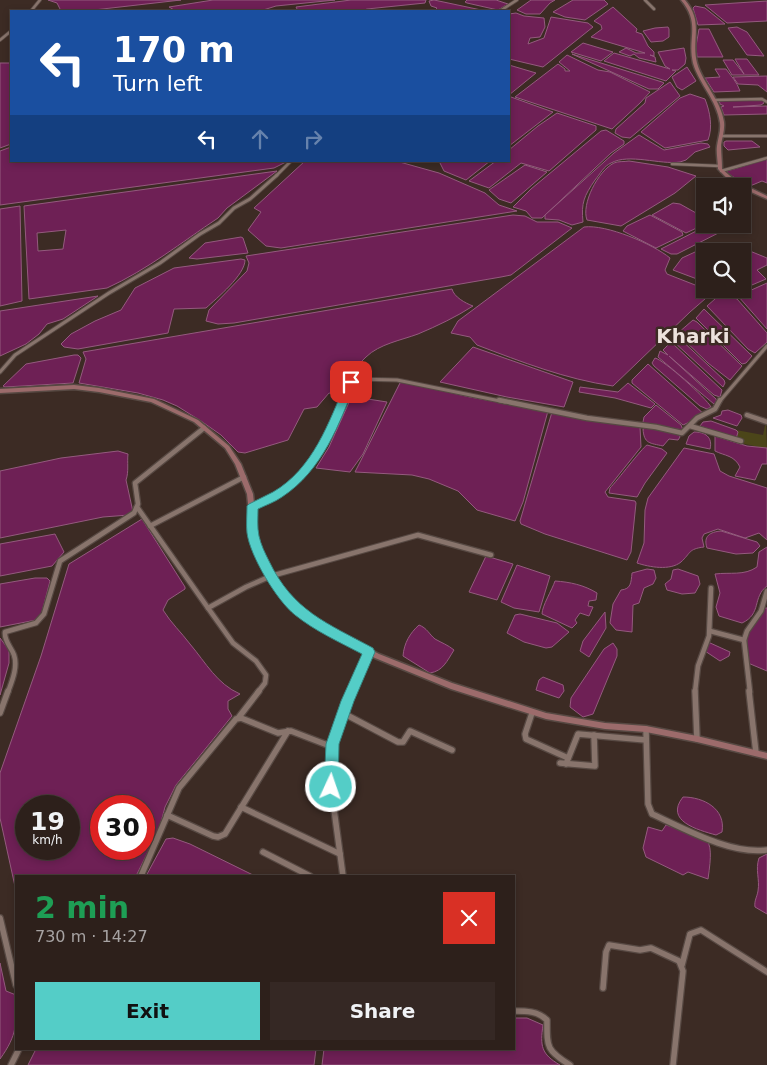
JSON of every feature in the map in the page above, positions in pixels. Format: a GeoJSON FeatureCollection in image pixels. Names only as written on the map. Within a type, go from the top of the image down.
{"type":"FeatureCollection","features":[{"type":"Feature","properties":{"kind":"street"},"geometry":{"type":"LineString","coordinates":[[32,10],[40,0]]}},
{"type":"Feature","properties":{"kind":"street"},"geometry":{"type":"LineString","coordinates":[[502,10],[517,0]]}},
{"type":"Feature","properties":{"kind":"street"},"geometry":{"type":"LineString","coordinates":[[645,0],[654,9]]}},
{"type":"Feature","properties":{"kind":"street"},"geometry":{"type":"LineString","coordinates":[[683,0],[689,6],[695,26],[692,46],[696,66],[715,100],[722,120],[719,151],[721,169],[734,182],[767,198]]}},
{"type":"Feature","properties":{"kind":"street"},"geometry":{"type":"LineString","coordinates":[[0,40],[10,32]]}},
{"type":"Feature","properties":{"kind":"street"},"geometry":{"type":"LineString","coordinates":[[715,100],[762,99],[767,102]]}},
{"type":"Feature","properties":{"kind":"street"},"geometry":{"type":"LineString","coordinates":[[721,136],[767,136]]}},
{"type":"Feature","properties":{"kind":"street"},"geometry":{"type":"LineString","coordinates":[[672,164],[721,169],[767,158]]}},
{"type":"Feature","properties":{"kind":"street"},"geometry":{"type":"LineString","coordinates":[[0,372],[14,355],[109,292],[160,263],[200,234],[219,223],[234,208],[250,199],[290,162]]}},
{"type":"Feature","properties":{"kind":"street"},"geometry":{"type":"LineString","coordinates":[[253,506],[278,494],[305,470],[327,439],[351,382],[355,379],[397,380],[587,418],[656,427],[684,433],[697,418],[716,410],[724,395],[767,346]]}},
{"type":"Feature","properties":{"kind":"street"},"geometry":{"type":"LineString","coordinates":[[0,391],[74,387],[130,395],[162,403],[187,416],[204,428],[227,447],[238,464],[253,506],[255,542],[271,576],[284,596],[298,610],[367,656],[532,712],[646,734],[697,739],[767,756]]}},
{"type":"Feature","properties":{"kind":"street"},"geometry":{"type":"LineString","coordinates":[[747,414],[767,422]]}},
{"type":"Feature","properties":{"kind":"street"},"geometry":{"type":"LineString","coordinates":[[690,426],[741,441]]}},
{"type":"Feature","properties":{"kind":"street"},"geometry":{"type":"LineString","coordinates":[[142,875],[179,788],[265,683],[266,675],[256,660],[233,643],[137,507],[135,482],[204,428]]}},
{"type":"Feature","properties":{"kind":"street"},"geometry":{"type":"LineString","coordinates":[[150,526],[244,477]]}},
{"type":"Feature","properties":{"kind":"street"},"geometry":{"type":"LineString","coordinates":[[0,712],[15,666],[14,654],[4,637],[5,632],[39,621],[44,614],[60,560],[134,513],[137,507]]}},
{"type":"Feature","properties":{"kind":"street"},"geometry":{"type":"LineString","coordinates":[[208,608],[246,587],[271,576],[418,535],[425,535],[491,555]]}},
{"type":"Feature","properties":{"kind":"street"},"geometry":{"type":"LineString","coordinates":[[697,739],[695,686],[698,666],[710,631],[712,588]]}},
{"type":"Feature","properties":{"kind":"street"},"geometry":{"type":"LineString","coordinates":[[756,753],[744,640],[748,628],[761,611],[764,595],[767,591]]}},
{"type":"Feature","properties":{"kind":"street"},"geometry":{"type":"LineString","coordinates":[[710,631],[744,640]]}},
{"type":"Feature","properties":{"kind":"street"},"geometry":{"type":"LineString","coordinates":[[343,875],[331,787],[332,744],[367,656]]}},
{"type":"Feature","properties":{"kind":"street"},"geometry":{"type":"LineString","coordinates":[[532,712],[525,734],[526,739],[565,761],[595,766],[594,735]]}},
{"type":"Feature","properties":{"kind":"street"},"geometry":{"type":"LineString","coordinates":[[343,713],[398,742],[403,742],[410,731],[452,750]]}},
{"type":"Feature","properties":{"kind":"street"},"geometry":{"type":"LineString","coordinates":[[239,717],[278,733],[292,731],[327,746],[332,744]]}},
{"type":"Feature","properties":{"kind":"street"},"geometry":{"type":"LineString","coordinates":[[167,815],[218,837],[225,834],[288,731]]}},
{"type":"Feature","properties":{"kind":"street"},"geometry":{"type":"LineString","coordinates":[[565,761],[578,734],[646,734]]}},
{"type":"Feature","properties":{"kind":"street"},"geometry":{"type":"LineString","coordinates":[[646,734],[648,804],[652,814],[725,844],[756,852],[767,850]]}},
{"type":"Feature","properties":{"kind":"street"},"geometry":{"type":"LineString","coordinates":[[241,808],[340,854]]}},
{"type":"Feature","properties":{"kind":"street"},"geometry":{"type":"LineString","coordinates":[[263,852],[308,875]]}},
{"type":"Feature","properties":{"kind":"street"},"geometry":{"type":"LineString","coordinates":[[0,918],[15,981]]}},
{"type":"Feature","properties":{"kind":"street"},"geometry":{"type":"LineString","coordinates":[[673,1065],[682,965],[690,934],[701,930],[767,972]]}},
{"type":"Feature","properties":{"kind":"street"},"geometry":{"type":"LineString","coordinates":[[603,988],[606,952],[609,945],[640,950],[651,948],[679,961],[682,965]]}},
{"type":"Feature","properties":{"kind":"street"},"geometry":{"type":"LineString","coordinates":[[515,1010],[538,1012],[544,1016],[547,1020],[547,1046],[554,1055],[570,1065]]}},
{"type":"Feature","properties":{"kind":"street"},"geometry":{"type":"LineString","coordinates":[[11,1065],[19,1050]]}},
{"type":"Feature","properties":{"kind":"shaded area"},"geometry":{"type":"Polygon","coordinates":[[[48,0],[181,0],[94,10],[60,10],[57,3],[48,0]]]}},
{"type":"Feature","properties":{"kind":"shaded area"},"geometry":{"type":"Polygon","coordinates":[[[213,0],[335,0],[276,6],[263,10],[174,10],[169,7],[213,0]]]}},
{"type":"Feature","properties":{"kind":"shaded area"},"geometry":{"type":"Polygon","coordinates":[[[351,0],[426,0],[425,3],[364,10],[298,10],[296,7],[351,0]]]}},
{"type":"Feature","properties":{"kind":"shaded area"},"geometry":{"type":"Polygon","coordinates":[[[434,0],[481,10],[435,10],[437,8],[431,6],[429,1],[434,0]]]}},
{"type":"Feature","properties":{"kind":"shaded area"},"geometry":{"type":"Polygon","coordinates":[[[467,0],[496,0],[508,4],[498,10],[467,3],[465,2],[467,0]]]}},
{"type":"Feature","properties":{"kind":"shaded area"},"geometry":{"type":"Polygon","coordinates":[[[531,0],[555,0],[540,14],[526,14],[517,10],[531,0]]]}},
{"type":"Feature","properties":{"kind":"shaded area"},"geometry":{"type":"Polygon","coordinates":[[[573,0],[604,0],[608,4],[585,20],[565,17],[553,12],[573,0]]]}},
{"type":"Feature","properties":{"kind":"shaded area"},"geometry":{"type":"Polygon","coordinates":[[[767,1],[767,21],[727,23],[705,5],[767,1]]]}},
{"type":"Feature","properties":{"kind":"shaded area"},"geometry":{"type":"Polygon","coordinates":[[[695,6],[705,8],[725,24],[698,25],[693,8],[695,6]]]}},
{"type":"Feature","properties":{"kind":"shaded area"},"geometry":{"type":"Polygon","coordinates":[[[613,7],[637,29],[636,32],[642,34],[648,46],[654,52],[654,56],[650,55],[655,57],[656,62],[639,58],[634,54],[630,56],[619,52],[626,48],[636,53],[645,53],[591,37],[602,29],[601,25],[594,21],[613,7]]]}},
{"type":"Feature","properties":{"kind":"shaded area"},"geometry":{"type":"Polygon","coordinates":[[[516,13],[524,16],[544,18],[545,27],[540,37],[530,38],[528,44],[544,38],[551,17],[588,23],[593,27],[543,67],[510,59],[510,14],[516,13]]]}},
{"type":"Feature","properties":{"kind":"shaded area"},"geometry":{"type":"Polygon","coordinates":[[[668,27],[669,37],[663,41],[651,42],[643,31],[655,28],[668,27]]]}},
{"type":"Feature","properties":{"kind":"shaded area"},"geometry":{"type":"Polygon","coordinates":[[[737,27],[747,32],[764,56],[747,55],[728,28],[737,27]]]}},
{"type":"Feature","properties":{"kind":"shaded area"},"geometry":{"type":"Polygon","coordinates":[[[699,29],[709,29],[723,57],[697,57],[696,46],[699,29]]]}},
{"type":"Feature","properties":{"kind":"shaded area"},"geometry":{"type":"Polygon","coordinates":[[[583,43],[613,52],[601,61],[571,52],[583,43]]]}},
{"type":"Feature","properties":{"kind":"shaded area"},"geometry":{"type":"Polygon","coordinates":[[[684,48],[685,64],[678,70],[672,70],[676,71],[666,81],[604,61],[614,53],[670,69],[665,66],[658,52],[684,48]]]}},
{"type":"Feature","properties":{"kind":"shaded area"},"geometry":{"type":"Polygon","coordinates":[[[572,54],[664,83],[658,89],[649,89],[572,54]]]}},
{"type":"Feature","properties":{"kind":"shaded area"},"geometry":{"type":"Polygon","coordinates":[[[567,55],[598,70],[610,72],[650,92],[612,129],[515,97],[558,64],[565,71],[570,71],[559,62],[567,55]]]}},
{"type":"Feature","properties":{"kind":"shaded area"},"geometry":{"type":"Polygon","coordinates":[[[735,59],[747,59],[759,75],[732,75],[723,60],[733,60],[744,74],[735,59]]]}},
{"type":"Feature","properties":{"kind":"shaded area"},"geometry":{"type":"Polygon","coordinates":[[[0,63],[10,63],[10,144],[0,148],[0,63]]]}},
{"type":"Feature","properties":{"kind":"shaded area"},"geometry":{"type":"Polygon","coordinates":[[[510,65],[536,73],[510,94],[510,65]]]}},
{"type":"Feature","properties":{"kind":"shaded area"},"geometry":{"type":"Polygon","coordinates":[[[687,67],[696,81],[682,90],[677,87],[672,77],[687,67]]]}},
{"type":"Feature","properties":{"kind":"shaded area"},"geometry":{"type":"Polygon","coordinates":[[[715,69],[726,69],[740,91],[714,92],[705,78],[720,77],[715,69]]]}},
{"type":"Feature","properties":{"kind":"shaded area"},"geometry":{"type":"Polygon","coordinates":[[[767,76],[767,92],[758,85],[738,84],[733,77],[767,76]]]}},
{"type":"Feature","properties":{"kind":"shaded area"},"geometry":{"type":"Polygon","coordinates":[[[670,82],[680,96],[630,138],[622,137],[615,133],[616,129],[645,103],[646,98],[670,82]]]}},
{"type":"Feature","properties":{"kind":"shaded area"},"geometry":{"type":"Polygon","coordinates":[[[690,94],[705,99],[710,120],[708,140],[665,148],[641,132],[680,98],[690,94]]]}},
{"type":"Feature","properties":{"kind":"shaded area"},"geometry":{"type":"Polygon","coordinates":[[[510,98],[553,112],[510,145],[510,98]]]}},
{"type":"Feature","properties":{"kind":"shaded area"},"geometry":{"type":"Polygon","coordinates":[[[719,100],[763,100],[764,103],[761,105],[733,107],[767,106],[767,114],[724,115],[721,107],[724,106],[720,104],[719,100]]]}},
{"type":"Feature","properties":{"kind":"shaded area"},"geometry":{"type":"Polygon","coordinates":[[[557,113],[596,126],[596,130],[549,171],[521,163],[489,188],[469,181],[495,162],[510,162],[510,149],[557,113]]]}},
{"type":"Feature","properties":{"kind":"shaded area"},"geometry":{"type":"Polygon","coordinates":[[[606,130],[624,141],[624,144],[611,153],[542,218],[532,218],[526,211],[513,207],[531,189],[601,131],[606,130]]]}},
{"type":"Feature","properties":{"kind":"shaded area"},"geometry":{"type":"Polygon","coordinates":[[[639,135],[664,150],[701,143],[708,144],[710,147],[695,152],[686,160],[680,162],[627,159],[611,163],[602,170],[586,195],[582,210],[583,222],[572,225],[559,220],[545,219],[545,215],[614,153],[639,135]]]}},
{"type":"Feature","properties":{"kind":"shaded area"},"geometry":{"type":"Polygon","coordinates":[[[726,141],[752,141],[760,147],[728,150],[724,146],[726,141]]]}},
{"type":"Feature","properties":{"kind":"shaded area"},"geometry":{"type":"Polygon","coordinates":[[[10,147],[10,162],[286,162],[274,168],[0,205],[0,151],[10,147]]]}},
{"type":"Feature","properties":{"kind":"shaded area"},"geometry":{"type":"Polygon","coordinates":[[[767,159],[767,183],[762,181],[751,186],[751,178],[735,178],[726,173],[727,171],[767,159]]]}},
{"type":"Feature","properties":{"kind":"shaded area"},"geometry":{"type":"Polygon","coordinates":[[[629,161],[668,167],[696,176],[675,193],[621,226],[587,220],[586,205],[597,180],[614,163],[629,161]]]}},
{"type":"Feature","properties":{"kind":"shaded area"},"geometry":{"type":"Polygon","coordinates":[[[304,162],[400,162],[439,173],[485,193],[499,205],[517,211],[281,248],[266,246],[248,230],[261,212],[254,208],[304,162]]]}},
{"type":"Feature","properties":{"kind":"shaded area"},"geometry":{"type":"Polygon","coordinates":[[[440,162],[489,162],[466,180],[444,171],[440,162]]]}},
{"type":"Feature","properties":{"kind":"shaded area"},"geometry":{"type":"Polygon","coordinates":[[[525,165],[547,172],[511,203],[499,199],[489,190],[525,165]]]}},
{"type":"Feature","properties":{"kind":"shaded area"},"geometry":{"type":"Polygon","coordinates":[[[277,171],[227,208],[218,218],[122,281],[107,288],[29,299],[24,206],[277,171]],[[66,230],[37,233],[38,251],[63,249],[66,230]]]}},
{"type":"Feature","properties":{"kind":"shaded area"},"geometry":{"type":"Polygon","coordinates":[[[673,203],[680,204],[696,213],[696,228],[686,233],[652,215],[673,203]]]}},
{"type":"Feature","properties":{"kind":"shaded area"},"geometry":{"type":"Polygon","coordinates":[[[20,206],[22,301],[0,306],[0,209],[20,206]]]}},
{"type":"Feature","properties":{"kind":"shaded area"},"geometry":{"type":"Polygon","coordinates":[[[513,215],[525,216],[537,222],[558,222],[572,228],[511,275],[234,323],[218,324],[206,321],[209,310],[247,271],[249,263],[246,256],[513,215]]]}},
{"type":"Feature","properties":{"kind":"shaded area"},"geometry":{"type":"Polygon","coordinates":[[[650,215],[682,232],[683,235],[656,248],[623,231],[627,226],[650,215]]]}},
{"type":"Feature","properties":{"kind":"shaded area"},"geometry":{"type":"Polygon","coordinates":[[[584,227],[616,232],[652,247],[670,258],[665,270],[667,274],[696,285],[696,298],[706,298],[613,386],[578,379],[544,369],[477,345],[470,337],[451,333],[458,321],[584,227]]]}},
{"type":"Feature","properties":{"kind":"shaded area"},"geometry":{"type":"Polygon","coordinates":[[[696,231],[696,233],[718,233],[677,254],[671,254],[661,249],[696,231]]]}},
{"type":"Feature","properties":{"kind":"shaded area"},"geometry":{"type":"Polygon","coordinates":[[[241,237],[248,253],[197,259],[189,258],[205,243],[241,237]]]}},
{"type":"Feature","properties":{"kind":"shaded area"},"geometry":{"type":"Polygon","coordinates":[[[751,251],[767,258],[767,265],[757,270],[766,279],[751,285],[751,251]]]}},
{"type":"Feature","properties":{"kind":"shaded area"},"geometry":{"type":"Polygon","coordinates":[[[696,252],[696,279],[673,270],[682,258],[696,252]]]}},
{"type":"Feature","properties":{"kind":"shaded area"},"geometry":{"type":"Polygon","coordinates":[[[245,260],[244,266],[236,279],[206,308],[174,309],[168,333],[78,349],[64,347],[61,344],[71,334],[121,310],[135,288],[174,268],[245,260]]]}},
{"type":"Feature","properties":{"kind":"shaded area"},"geometry":{"type":"Polygon","coordinates":[[[767,283],[767,329],[740,298],[751,298],[751,290],[767,283]]]}},
{"type":"Feature","properties":{"kind":"shaded area"},"geometry":{"type":"Polygon","coordinates":[[[452,289],[457,297],[473,306],[432,328],[377,349],[362,361],[341,395],[329,393],[317,407],[304,409],[288,440],[245,453],[238,452],[221,435],[201,421],[177,406],[163,400],[138,393],[79,383],[86,359],[83,352],[452,289]]]}},
{"type":"Feature","properties":{"kind":"shaded area"},"geometry":{"type":"Polygon","coordinates":[[[98,296],[63,319],[47,324],[39,334],[26,344],[0,356],[0,311],[98,296]]]}},
{"type":"Feature","properties":{"kind":"shaded area"},"geometry":{"type":"Polygon","coordinates":[[[716,298],[737,299],[767,333],[767,342],[755,353],[748,349],[707,306],[716,298]]]}},
{"type":"Feature","properties":{"kind":"shaded area"},"geometry":{"type":"Polygon","coordinates":[[[704,309],[752,356],[746,363],[742,364],[696,318],[704,309]]]}},
{"type":"Feature","properties":{"kind":"shaded area"},"geometry":{"type":"Polygon","coordinates":[[[693,320],[742,366],[730,380],[708,363],[679,335],[678,333],[693,320]]]}},
{"type":"Feature","properties":{"kind":"shaded area"},"geometry":{"type":"Polygon","coordinates":[[[676,337],[724,380],[723,387],[674,342],[676,337]]]}},
{"type":"Feature","properties":{"kind":"shaded area"},"geometry":{"type":"Polygon","coordinates":[[[671,342],[722,390],[720,397],[714,395],[669,356],[716,399],[717,401],[714,404],[658,357],[660,351],[668,355],[663,350],[671,342]]]}},
{"type":"Feature","properties":{"kind":"shaded area"},"geometry":{"type":"Polygon","coordinates":[[[473,347],[573,382],[564,407],[440,382],[473,347]]]}},
{"type":"Feature","properties":{"kind":"shaded area"},"geometry":{"type":"Polygon","coordinates":[[[78,355],[81,358],[73,383],[3,386],[26,364],[78,355]]]}},
{"type":"Feature","properties":{"kind":"shaded area"},"geometry":{"type":"Polygon","coordinates":[[[655,358],[667,365],[711,407],[707,409],[700,406],[654,366],[652,363],[655,358]]]}},
{"type":"Feature","properties":{"kind":"shaded area"},"geometry":{"type":"Polygon","coordinates":[[[648,364],[705,415],[683,425],[632,383],[632,380],[648,364]]]}},
{"type":"Feature","properties":{"kind":"shaded area"},"geometry":{"type":"Polygon","coordinates":[[[401,381],[470,397],[548,411],[523,502],[515,521],[477,510],[458,491],[429,479],[412,475],[355,472],[401,381]]]}},
{"type":"Feature","properties":{"kind":"shaded area"},"geometry":{"type":"Polygon","coordinates":[[[628,383],[655,404],[651,408],[615,398],[579,392],[580,387],[618,392],[628,383]]]}},
{"type":"Feature","properties":{"kind":"shaded area"},"geometry":{"type":"Polygon","coordinates":[[[351,398],[387,402],[363,454],[350,472],[316,468],[329,447],[351,398]]]}},
{"type":"Feature","properties":{"kind":"shaded area"},"geometry":{"type":"Polygon","coordinates":[[[656,405],[681,425],[683,430],[646,425],[643,422],[644,417],[656,405]]]}},
{"type":"Feature","properties":{"kind":"shaded area"},"geometry":{"type":"Polygon","coordinates":[[[728,410],[741,415],[742,418],[737,426],[713,418],[721,415],[722,411],[728,410]]]}},
{"type":"Feature","properties":{"kind":"shaded area"},"geometry":{"type":"Polygon","coordinates":[[[552,412],[607,423],[640,427],[641,447],[605,492],[608,497],[635,501],[636,503],[631,552],[627,560],[545,534],[521,524],[520,521],[552,412]]]}},
{"type":"Feature","properties":{"kind":"shaded area"},"geometry":{"type":"Polygon","coordinates":[[[711,421],[736,430],[738,432],[736,439],[700,426],[703,422],[711,421]]]}},
{"type":"Feature","properties":{"kind":"shaded area"},"geometry":{"type":"Polygon","coordinates":[[[766,421],[767,449],[736,442],[738,433],[736,430],[763,435],[766,421]]]}},
{"type":"Feature","properties":{"kind":"shaded area"},"geometry":{"type":"Polygon","coordinates":[[[646,427],[679,434],[680,437],[678,440],[669,439],[663,446],[651,443],[645,438],[643,429],[646,427]]]}},
{"type":"Feature","properties":{"kind":"shaded area"},"geometry":{"type":"Polygon","coordinates":[[[694,432],[702,433],[709,438],[710,449],[686,444],[689,436],[694,432]]]}},
{"type":"Feature","properties":{"kind":"shaded area"},"geometry":{"type":"Polygon","coordinates":[[[715,436],[747,446],[767,448],[767,464],[762,464],[755,480],[735,476],[740,467],[738,463],[732,458],[715,451],[715,436]]]}},
{"type":"Feature","properties":{"kind":"shaded area"},"geometry":{"type":"Polygon","coordinates":[[[647,445],[662,449],[667,453],[637,497],[609,493],[610,488],[647,445]]]}},
{"type":"Feature","properties":{"kind":"shaded area"},"geometry":{"type":"Polygon","coordinates":[[[684,448],[714,454],[720,471],[729,476],[767,488],[767,540],[759,533],[745,538],[718,529],[704,534],[702,538],[704,547],[692,550],[676,565],[659,567],[637,563],[644,543],[645,510],[648,498],[684,448]]]}},
{"type":"Feature","properties":{"kind":"shaded area"},"geometry":{"type":"Polygon","coordinates":[[[118,451],[128,454],[126,480],[133,512],[129,515],[103,517],[0,538],[0,471],[61,458],[118,451]]]}},
{"type":"Feature","properties":{"kind":"shaded area"},"geometry":{"type":"Polygon","coordinates":[[[142,519],[185,587],[185,589],[168,600],[163,610],[218,679],[240,694],[228,701],[228,709],[232,716],[176,785],[165,807],[155,838],[155,795],[90,795],[90,860],[144,860],[136,875],[15,875],[15,886],[0,818],[0,773],[41,656],[69,564],[142,519]]]}},
{"type":"Feature","properties":{"kind":"shaded area"},"geometry":{"type":"Polygon","coordinates":[[[721,531],[757,542],[760,546],[753,553],[736,554],[707,548],[706,540],[708,535],[721,531]]]}},
{"type":"Feature","properties":{"kind":"shaded area"},"geometry":{"type":"Polygon","coordinates":[[[55,534],[64,552],[52,566],[0,576],[0,544],[55,534]]]}},
{"type":"Feature","properties":{"kind":"shaded area"},"geometry":{"type":"Polygon","coordinates":[[[767,547],[767,586],[762,590],[752,615],[742,623],[719,616],[716,607],[720,593],[715,574],[742,573],[752,570],[757,567],[759,552],[767,547]]]}},
{"type":"Feature","properties":{"kind":"shaded area"},"geometry":{"type":"Polygon","coordinates":[[[486,556],[513,564],[497,600],[469,592],[486,556]]]}},
{"type":"Feature","properties":{"kind":"shaded area"},"geometry":{"type":"Polygon","coordinates":[[[517,565],[550,576],[539,612],[514,608],[501,602],[517,565]]]}},
{"type":"Feature","properties":{"kind":"shaded area"},"geometry":{"type":"Polygon","coordinates":[[[647,569],[654,570],[656,578],[653,584],[644,588],[639,603],[633,605],[632,632],[616,630],[610,623],[613,604],[621,590],[630,585],[632,573],[647,569]]]}},
{"type":"Feature","properties":{"kind":"shaded area"},"geometry":{"type":"Polygon","coordinates":[[[678,569],[698,576],[700,584],[695,593],[682,594],[667,590],[665,584],[671,579],[673,570],[678,569]]]}},
{"type":"Feature","properties":{"kind":"shaded area"},"geometry":{"type":"Polygon","coordinates":[[[35,578],[47,578],[50,581],[41,616],[36,620],[0,627],[0,584],[35,578]]]}},
{"type":"Feature","properties":{"kind":"shaded area"},"geometry":{"type":"Polygon","coordinates":[[[555,581],[577,584],[597,593],[596,600],[589,601],[588,606],[593,607],[589,616],[580,613],[575,620],[577,623],[572,628],[542,614],[555,581]]]}},
{"type":"Feature","properties":{"kind":"shaded area"},"geometry":{"type":"Polygon","coordinates":[[[764,608],[767,608],[767,671],[748,663],[746,647],[748,633],[764,608]]]}},
{"type":"Feature","properties":{"kind":"shaded area"},"geometry":{"type":"Polygon","coordinates":[[[605,612],[606,628],[589,657],[580,651],[583,641],[605,612]]]}},
{"type":"Feature","properties":{"kind":"shaded area"},"geometry":{"type":"Polygon","coordinates":[[[520,614],[557,623],[569,632],[552,647],[546,648],[524,642],[507,633],[515,615],[520,614]]]}},
{"type":"Feature","properties":{"kind":"shaded area"},"geometry":{"type":"Polygon","coordinates":[[[419,625],[426,629],[435,639],[454,650],[444,665],[434,672],[430,673],[403,656],[408,639],[419,625]]]}},
{"type":"Feature","properties":{"kind":"shaded area"},"geometry":{"type":"Polygon","coordinates":[[[0,638],[9,650],[9,663],[0,695],[0,638]]]}},
{"type":"Feature","properties":{"kind":"shaded area"},"geometry":{"type":"Polygon","coordinates":[[[708,642],[730,652],[729,656],[720,661],[705,651],[708,642]]]}},
{"type":"Feature","properties":{"kind":"shaded area"},"geometry":{"type":"Polygon","coordinates":[[[613,643],[617,649],[617,656],[593,714],[583,717],[570,707],[571,698],[604,649],[613,643]]]}},
{"type":"Feature","properties":{"kind":"shaded area"},"geometry":{"type":"Polygon","coordinates":[[[543,677],[563,685],[564,691],[559,698],[536,690],[539,680],[543,677]]]}},
{"type":"Feature","properties":{"kind":"shaded area"},"geometry":{"type":"Polygon","coordinates":[[[683,797],[699,799],[712,806],[721,817],[722,832],[716,835],[701,830],[680,818],[678,805],[683,797]]]}},
{"type":"Feature","properties":{"kind":"shaded area"},"geometry":{"type":"Polygon","coordinates":[[[666,825],[700,835],[709,844],[710,863],[708,879],[688,872],[683,875],[646,857],[643,848],[648,827],[662,831],[666,825]]]}},
{"type":"Feature","properties":{"kind":"shaded area"},"geometry":{"type":"Polygon","coordinates":[[[173,838],[190,844],[253,875],[147,875],[166,839],[173,838]]]}},
{"type":"Feature","properties":{"kind":"shaded area"},"geometry":{"type":"Polygon","coordinates":[[[767,854],[767,914],[755,907],[755,901],[758,891],[757,871],[759,858],[767,854]]]}},
{"type":"Feature","properties":{"kind":"shaded area"},"geometry":{"type":"Polygon","coordinates":[[[0,963],[6,991],[15,995],[15,1028],[10,1043],[0,1059],[0,963]]]}},
{"type":"Feature","properties":{"kind":"shaded area"},"geometry":{"type":"Polygon","coordinates":[[[515,1018],[527,1018],[543,1025],[543,1049],[549,1057],[560,1065],[322,1065],[324,1050],[515,1050],[515,1018]]]}},
{"type":"Feature","properties":{"kind":"shaded area"},"geometry":{"type":"Polygon","coordinates":[[[36,1050],[316,1050],[314,1065],[28,1065],[36,1050]]]}},
{"type":"Feature","properties":{"kind":"district","name":"Kharki"},"geometry":{"type":"Point","coordinates":[693,336]}},
{"type":"Feature","properties":{"kind":"route"},"geometry":{"type":"LineString","coordinates":[[331,787],[332,744],[336,738],[364,660],[369,652],[314,622],[284,596],[263,562],[255,542],[253,506],[268,501],[305,470],[323,447],[351,382]]}}]}
